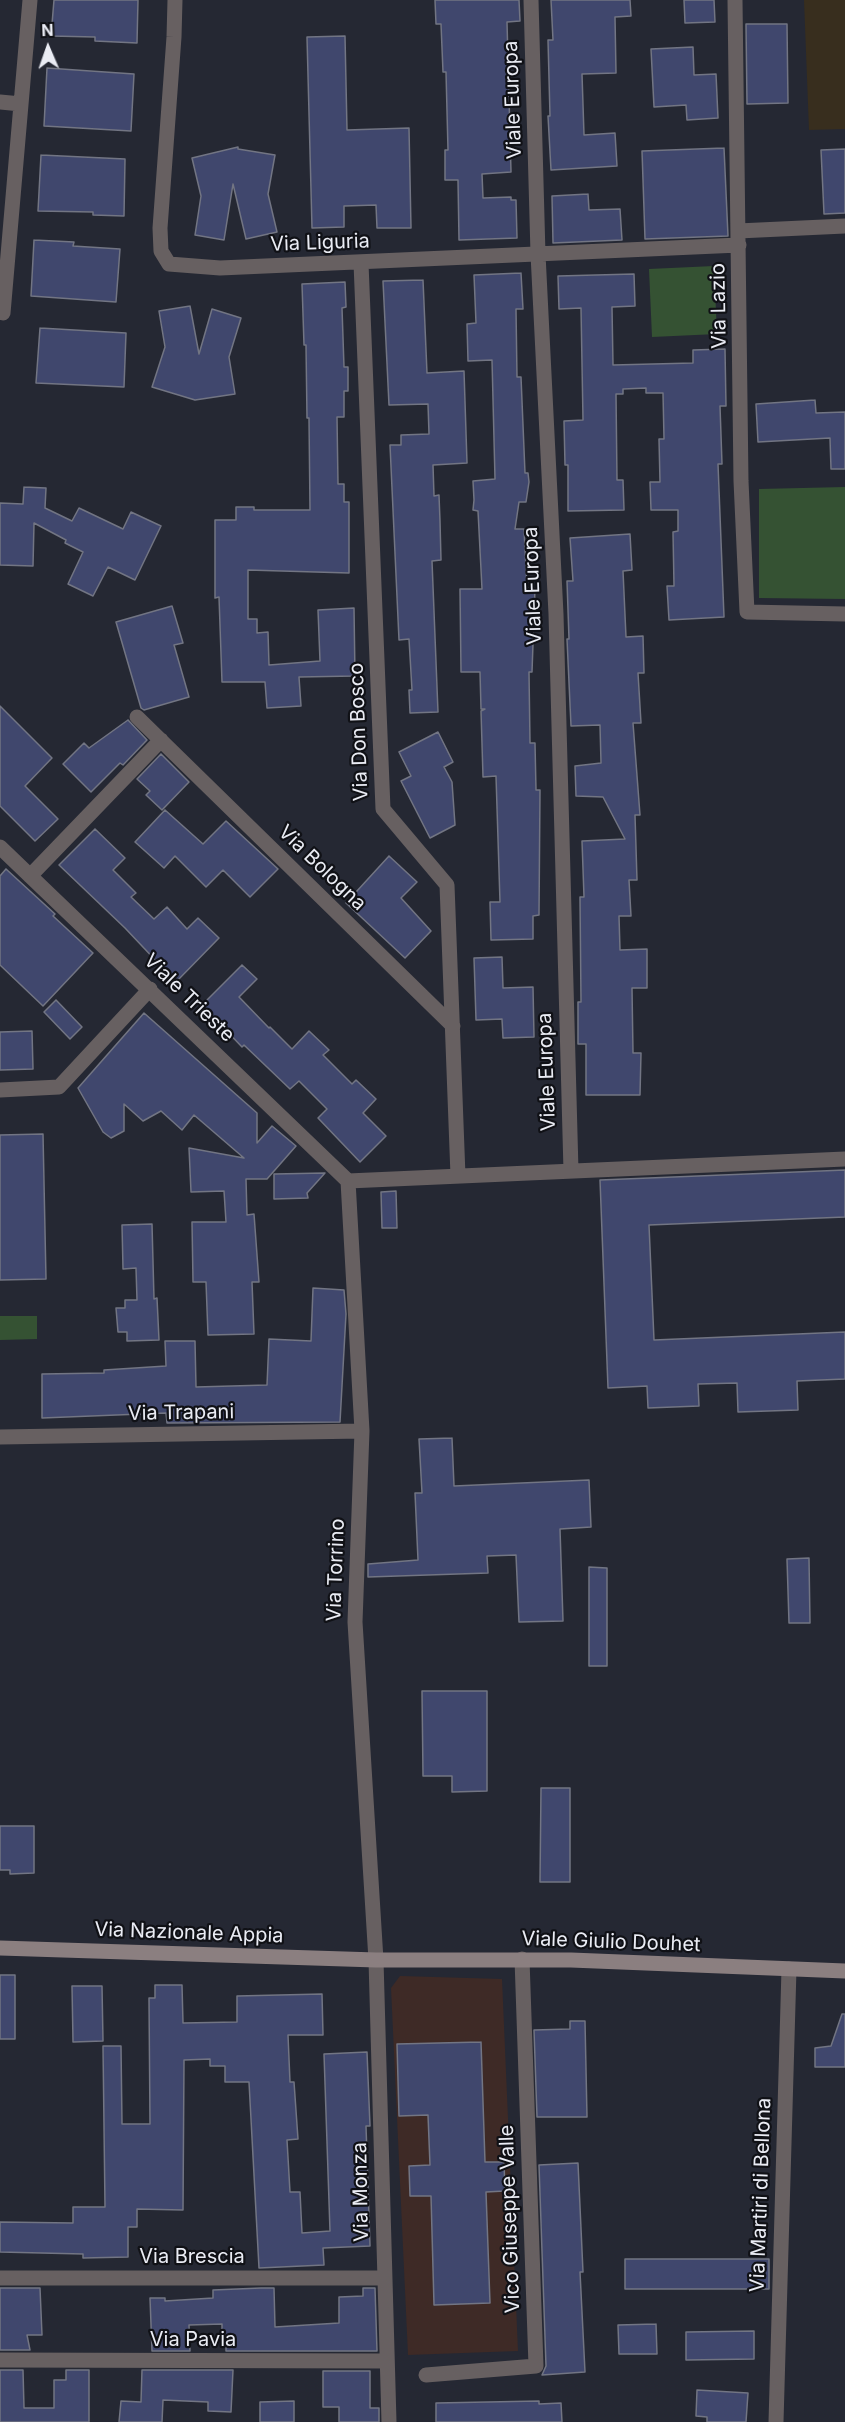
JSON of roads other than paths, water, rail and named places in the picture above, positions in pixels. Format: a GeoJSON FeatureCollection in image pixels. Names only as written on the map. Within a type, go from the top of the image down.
{"type":"FeatureCollection","features":[{"type":"Feature","properties":{"kind":"main road","name":"Via Nazionale Appia"},"geometry":{"type":"LineString","coordinates":[[0,1948],[376,1960]]}},
{"type":"Feature","properties":{"kind":"main road","name":"Viale Giulio Douhet"},"geometry":{"type":"LineString","coordinates":[[376,1960],[522,1959],[845,1971]]}},
{"type":"Feature","properties":{"kind":"street"},"geometry":{"type":"LineString","coordinates":[[2,313],[30,0]]}},
{"type":"Feature","properties":{"kind":"street","name":"Via Liguria"},"geometry":{"type":"LineString","coordinates":[[175,0],[160,228],[161,251],[168,264],[220,268],[641,250],[845,226]]}},
{"type":"Feature","properties":{"kind":"street","name":"Viale Europa"},"geometry":{"type":"LineString","coordinates":[[531,0],[538,254],[556,615],[571,1171]]}},
{"type":"Feature","properties":{"kind":"street","name":"Via Lazio"},"geometry":{"type":"LineString","coordinates":[[735,0],[741,481],[747,612],[845,614]]}},
{"type":"Feature","properties":{"kind":"street"},"geometry":{"type":"LineString","coordinates":[[0,102],[21,104]]}},
{"type":"Feature","properties":{"kind":"street","name":"Via Don Bosco"},"geometry":{"type":"LineString","coordinates":[[361,263],[383,809],[447,885],[458,1176]]}},
{"type":"Feature","properties":{"kind":"street","name":"Via Bologna"},"geometry":{"type":"LineString","coordinates":[[137,717],[453,1026]]}},
{"type":"Feature","properties":{"kind":"street"},"geometry":{"type":"LineString","coordinates":[[30,876],[161,740]]}},
{"type":"Feature","properties":{"kind":"street","name":"Viale Trieste"},"geometry":{"type":"LineString","coordinates":[[4,857],[30,876],[150,989],[348,1181]]}},
{"type":"Feature","properties":{"kind":"street"},"geometry":{"type":"LineString","coordinates":[[0,1090],[59,1087],[150,989]]}},
{"type":"Feature","properties":{"kind":"street"},"geometry":{"type":"LineString","coordinates":[[348,1181],[845,1159]]}},
{"type":"Feature","properties":{"kind":"street","name":"Via Torrino"},"geometry":{"type":"LineString","coordinates":[[348,1181],[362,1431],[355,1622],[376,1960]]}},
{"type":"Feature","properties":{"kind":"street","name":"Via Trapani"},"geometry":{"type":"LineString","coordinates":[[0,1437],[362,1431]]}},
{"type":"Feature","properties":{"kind":"street","name":"Vico Giuseppe Valle"},"geometry":{"type":"LineString","coordinates":[[426,2375],[536,2366],[522,1959]]}},
{"type":"Feature","properties":{"kind":"street","name":"Via Monza"},"geometry":{"type":"LineString","coordinates":[[376,1960],[389,2422]]}},
{"type":"Feature","properties":{"kind":"street","name":"Via Martiri di Bellona"},"geometry":{"type":"LineString","coordinates":[[776,2422],[789,1970]]}},
{"type":"Feature","properties":{"kind":"street","name":"Via Brescia"},"geometry":{"type":"LineString","coordinates":[[0,2278],[384,2278]]}},
{"type":"Feature","properties":{"kind":"street","name":"Via Pavia"},"geometry":{"type":"LineString","coordinates":[[0,2360],[387,2361]]}}]}
